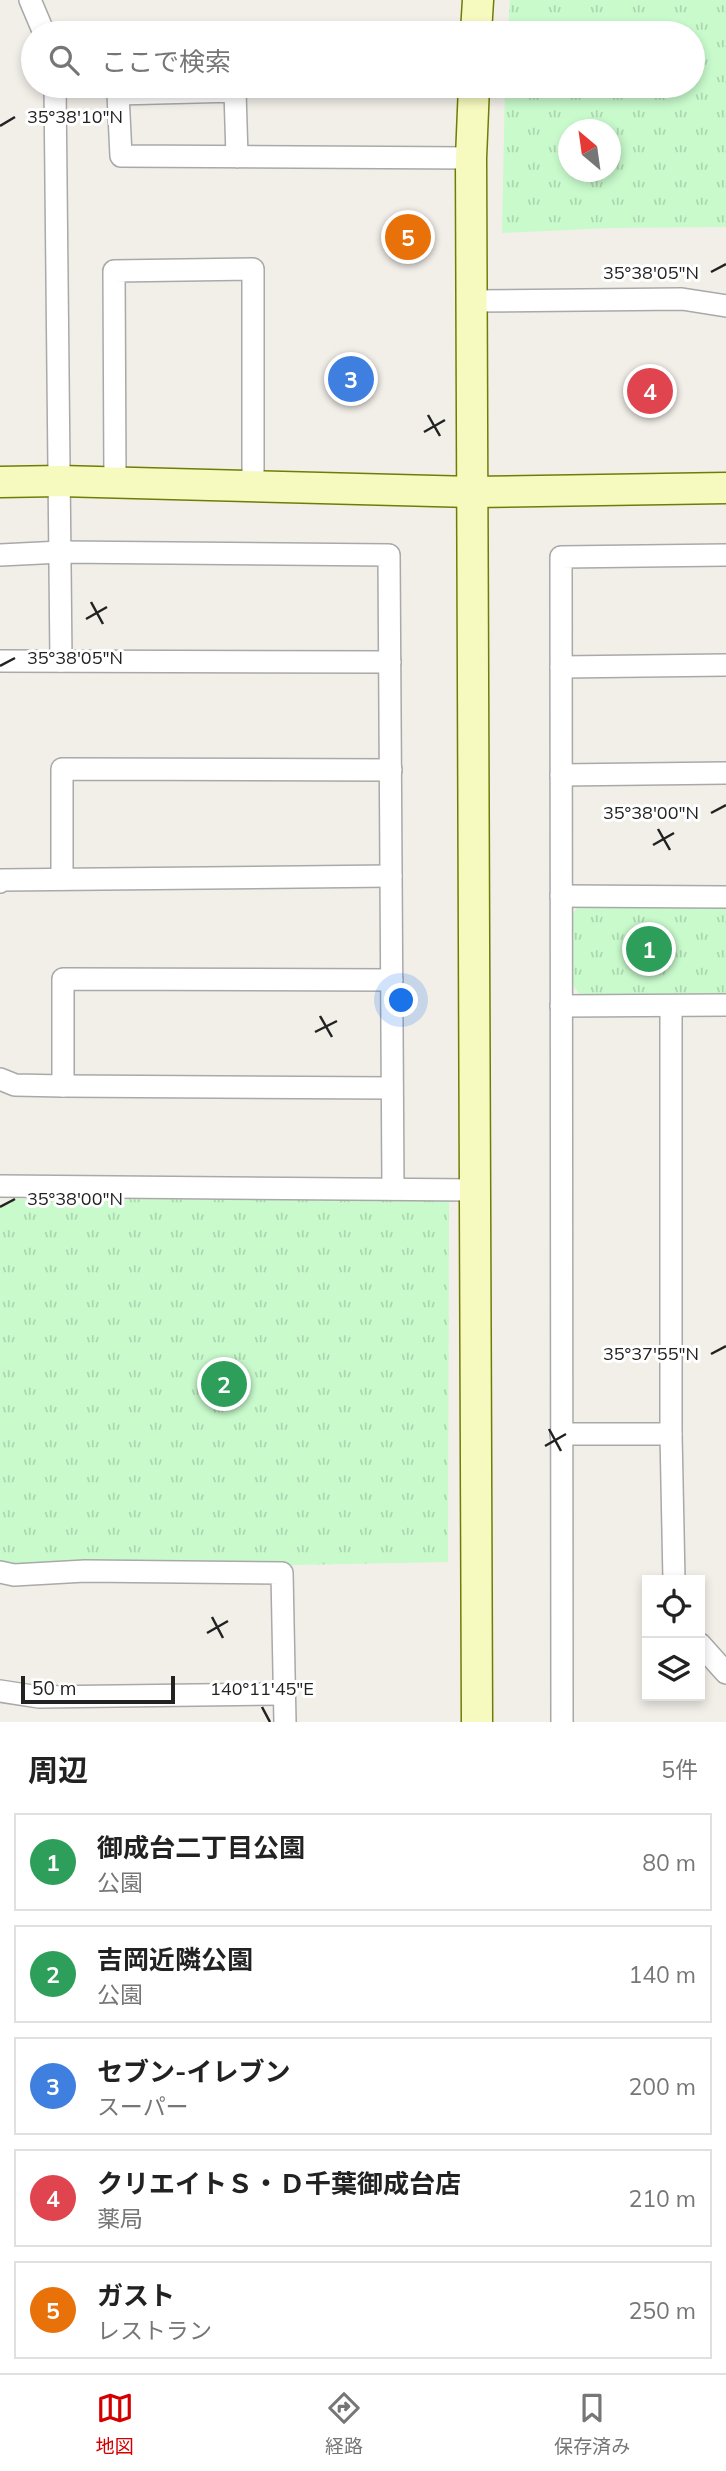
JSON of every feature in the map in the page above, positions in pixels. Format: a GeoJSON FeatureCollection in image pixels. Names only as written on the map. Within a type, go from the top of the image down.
{"type":"FeatureCollection","features":[{"type":"Feature","properties":{"kind":"street"},"geometry":{"type":"LineString","coordinates":[[30,0],[39,21]]}},
{"type":"Feature","properties":{"kind":"street"},"geometry":{"type":"LineString","coordinates":[[477,21],[478,0]]}},
{"type":"Feature","properties":{"kind":"street"},"geometry":{"type":"LineString","coordinates":[[55,98],[61,661]]}},
{"type":"Feature","properties":{"kind":"street"},"geometry":{"type":"LineString","coordinates":[[118,98],[121,156],[471,158]]}},
{"type":"Feature","properties":{"kind":"street"},"geometry":{"type":"LineString","coordinates":[[235,98],[237,157]]}},
{"type":"Feature","properties":{"kind":"street"},"geometry":{"type":"LineString","coordinates":[[474,98],[471,301],[477,1722]]}},
{"type":"Feature","properties":{"kind":"street"},"geometry":{"type":"LineString","coordinates":[[115,482],[114,271],[253,269],[253,486]]}},
{"type":"Feature","properties":{"kind":"street"},"geometry":{"type":"LineString","coordinates":[[471,301],[682,299],[726,306]]}},
{"type":"Feature","properties":{"kind":"street"},"geometry":{"type":"LineString","coordinates":[[0,482],[115,482],[472,492],[726,488]]}},
{"type":"Feature","properties":{"kind":"street"},"geometry":{"type":"LineString","coordinates":[[0,555],[61,552],[389,555],[393,1189]]}},
{"type":"Feature","properties":{"kind":"street"},"geometry":{"type":"LineString","coordinates":[[562,1722],[561,557],[726,555]]}},
{"type":"Feature","properties":{"kind":"street"},"geometry":{"type":"LineString","coordinates":[[0,662],[390,662]]}},
{"type":"Feature","properties":{"kind":"street"},"geometry":{"type":"LineString","coordinates":[[561,667],[726,665]]}},
{"type":"Feature","properties":{"kind":"street"},"geometry":{"type":"LineString","coordinates":[[62,879],[62,769],[391,770]]}},
{"type":"Feature","properties":{"kind":"street"},"geometry":{"type":"LineString","coordinates":[[561,775],[726,773]]}},
{"type":"Feature","properties":{"kind":"street"},"geometry":{"type":"LineString","coordinates":[[0,882],[391,876]]}},
{"type":"Feature","properties":{"kind":"street"},"geometry":{"type":"LineString","coordinates":[[561,896],[726,897]]}},
{"type":"Feature","properties":{"kind":"street"},"geometry":{"type":"LineString","coordinates":[[63,1086],[63,979],[392,980]]}},
{"type":"Feature","properties":{"kind":"street"},"geometry":{"type":"LineString","coordinates":[[561,1006],[726,1005]]}},
{"type":"Feature","properties":{"kind":"street"},"geometry":{"type":"LineString","coordinates":[[671,1006],[671,1434],[674,1575]]}},
{"type":"Feature","properties":{"kind":"street"},"geometry":{"type":"LineString","coordinates":[[0,1079],[15,1085],[392,1088]]}},
{"type":"Feature","properties":{"kind":"street"},"geometry":{"type":"LineString","coordinates":[[0,1185],[475,1190]]}},
{"type":"Feature","properties":{"kind":"street"},"geometry":{"type":"LineString","coordinates":[[561,1434],[671,1434]]}},
{"type":"Feature","properties":{"kind":"street"},"geometry":{"type":"LineString","coordinates":[[0,1573],[282,1573],[285,1722]]}},
{"type":"Feature","properties":{"kind":"street"},"geometry":{"type":"LineString","coordinates":[[705,1650],[726,1673]]}},
{"type":"Feature","properties":{"kind":"street"},"geometry":{"type":"LineString","coordinates":[[0,1691],[39,1697],[284,1694]]}},
{"type":"Feature","properties":{"kind":"green space"},"geometry":{"type":"Polygon","coordinates":[[[510,0],[726,0],[726,227],[502,233],[505,98],[705,98],[705,21],[509,21],[510,0]]]}},
{"type":"Feature","properties":{"kind":"green space"},"geometry":{"type":"Polygon","coordinates":[[[726,905],[726,995],[583,998],[571,983],[571,915],[579,906],[726,905]]]}},
{"type":"Feature","properties":{"kind":"green space"},"geometry":{"type":"Polygon","coordinates":[[[15,1199],[449,1200],[448,1562],[295,1565],[15,1564],[0,1561],[0,1207],[15,1199]]]}},
{"type":"Feature","properties":{"kind":"place","name":"ガスト"},"geometry":{"type":"Point","coordinates":[408,237]}},
{"type":"Feature","properties":{"kind":"place","name":"セブン-イレブン"},"geometry":{"type":"Point","coordinates":[351,379]}},
{"type":"Feature","properties":{"kind":"place","name":"クリエイトＳ・Ｄ千葉御成台店"},"geometry":{"type":"Point","coordinates":[650,391]}},
{"type":"Feature","properties":{"kind":"place","name":"御成台二丁目公園"},"geometry":{"type":"Point","coordinates":[649,949]}},
{"type":"Feature","properties":{"kind":"place","name":"吉岡近隣公園"},"geometry":{"type":"Point","coordinates":[224,1384]}}]}
